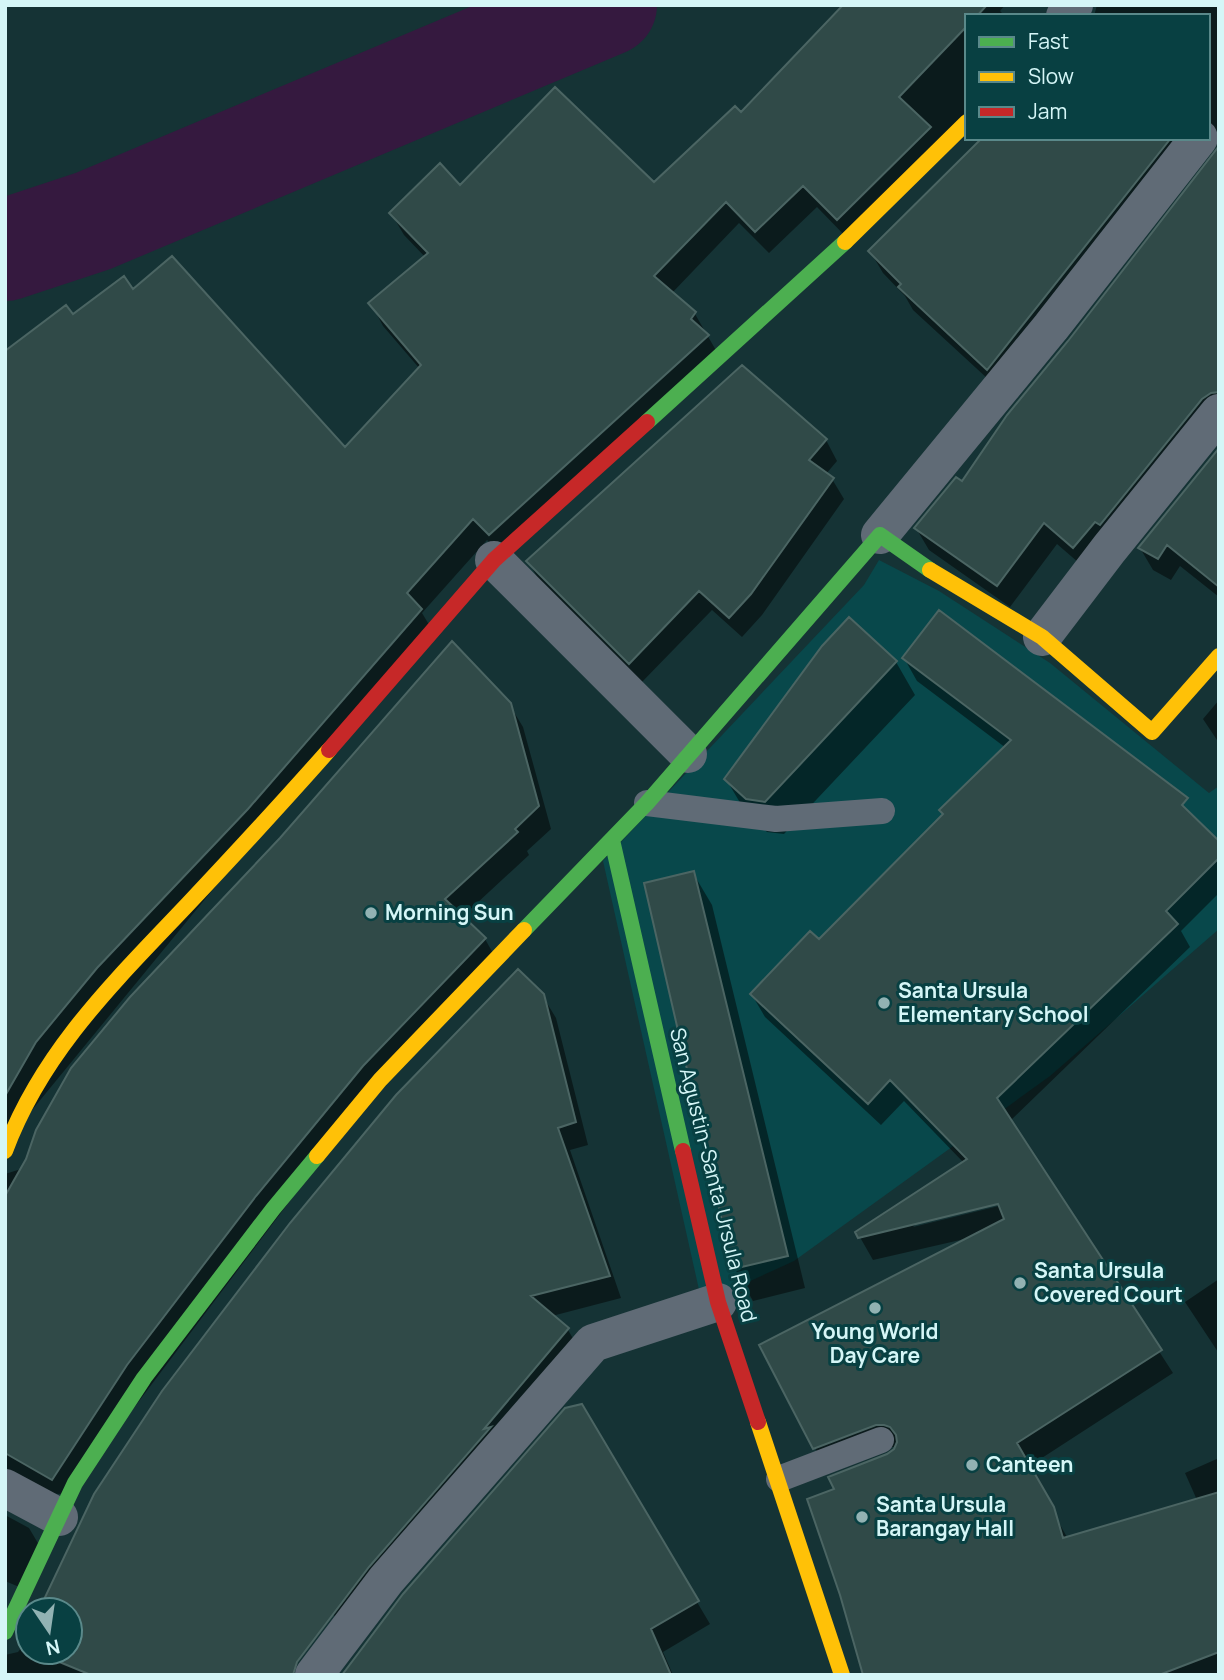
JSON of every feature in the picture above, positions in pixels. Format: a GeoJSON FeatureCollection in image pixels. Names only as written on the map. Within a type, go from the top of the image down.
{"type":"FeatureCollection","features":[{"type":"Feature","properties":{"kind":"street"},"geometry":{"type":"LineString","coordinates":[[5,1151],[16,1121],[53,1056],[114,982],[264,824],[494,560],[856,232],[965,124]]}},
{"type":"Feature","properties":{"kind":"street"},"geometry":{"type":"LineString","coordinates":[[5,1632],[75,1483],[144,1378],[272,1209],[380,1080],[647,803],[791,640],[1051,327],[1197,140]]}},
{"type":"Feature","properties":{"kind":"street"},"geometry":{"type":"LineString","coordinates":[[1042,637],[1219,413]]}},
{"type":"Feature","properties":{"kind":"street"},"geometry":{"type":"LineString","coordinates":[[880,535],[947,582],[1042,637],[1152,732],[1219,656]]}},
{"type":"Feature","properties":{"kind":"street"},"geometry":{"type":"LineString","coordinates":[[494,560],[688,754]]}},
{"type":"Feature","properties":{"kind":"street","name":"San Agustin-Santa Ursula Road"},"geometry":{"type":"LineString","coordinates":[[612,840],[719,1302],[842,1675]]}},
{"type":"Feature","properties":{"kind":"street"},"geometry":{"type":"LineString","coordinates":[[314,1675],[386,1580],[593,1343],[719,1302]]}},
{"type":"Feature","properties":{"kind":"street"},"geometry":{"type":"LineString","coordinates":[[5,1488],[59,1517]]}},
{"type":"Feature","properties":{"kind":"lane"},"geometry":{"type":"LineString","coordinates":[[647,803],[776,819],[882,811]]}},
{"type":"Feature","properties":{"kind":"lane"},"geometry":{"type":"LineString","coordinates":[[779,1479],[881,1440]]}},
{"type":"Feature","properties":{"kind":"shaded area","name":"Santa Ursula Elementary School"},"geometry":{"type":"Polygon","coordinates":[[[879,560],[939,591],[1050,663],[1209,793],[1219,786],[1219,929],[1050,1076],[794,1261],[702,1303],[603,861],[864,585],[879,560]]]}},
{"type":"Feature","properties":{"kind":"building"},"geometry":{"type":"Polygon","coordinates":[[[843,5],[987,5],[979,14],[965,14],[965,28],[899,97],[931,127],[837,220],[803,186],[755,232],[726,202],[654,276],[696,312],[691,319],[709,335],[489,535],[473,519],[407,593],[422,609],[248,809],[97,968],[36,1042],[5,1096],[5,351],[66,305],[73,314],[124,276],[133,289],[172,256],[345,447],[421,365],[368,303],[428,253],[389,213],[440,163],[460,185],[555,87],[654,182],[735,106],[741,112],[843,5]]]}},
{"type":"Feature","properties":{"kind":"building"},"geometry":{"type":"Polygon","coordinates":[[[980,140],[1169,140],[987,370],[898,287],[901,284],[868,251],[980,140]]]}},
{"type":"Feature","properties":{"kind":"building"},"geometry":{"type":"Polygon","coordinates":[[[1219,146],[1219,392],[1211,393],[1202,399],[1100,525],[1095,522],[1073,548],[1044,523],[997,586],[914,528],[956,477],[962,481],[1007,415],[1068,341],[1219,146]]]}},
{"type":"Feature","properties":{"kind":"building"},"geometry":{"type":"Polygon","coordinates":[[[742,365],[827,439],[809,460],[834,478],[751,594],[729,618],[699,591],[629,664],[526,561],[742,365]]]}},
{"type":"Feature","properties":{"kind":"building"},"geometry":{"type":"Polygon","coordinates":[[[1219,448],[1219,587],[1167,545],[1158,559],[1138,548],[1219,448]]]}},
{"type":"Feature","properties":{"kind":"building"},"geometry":{"type":"Polygon","coordinates":[[[939,610],[1188,798],[1182,805],[1219,841],[1219,858],[1166,911],[1178,924],[997,1098],[1162,1350],[1017,1443],[1054,1507],[1063,1538],[1219,1492],[1219,1652],[1159,1675],[863,1675],[840,1595],[807,1499],[834,1489],[828,1477],[894,1449],[896,1435],[890,1427],[876,1425],[813,1449],[759,1345],[1004,1219],[998,1204],[858,1238],[855,1232],[967,1159],[890,1080],[868,1104],[750,994],[810,931],[819,939],[943,814],[939,810],[1011,740],[902,658],[939,610]]]}},
{"type":"Feature","properties":{"kind":"building"},"geometry":{"type":"Polygon","coordinates":[[[849,617],[897,661],[765,802],[746,799],[724,779],[822,646],[849,617]]]}},
{"type":"Feature","properties":{"kind":"building"},"geometry":{"type":"Polygon","coordinates":[[[452,641],[511,703],[539,806],[515,829],[518,832],[445,899],[486,938],[363,1066],[256,1196],[127,1365],[52,1480],[5,1453],[5,1196],[26,1159],[36,1130],[71,1068],[130,997],[280,838],[452,641]]]}},
{"type":"Feature","properties":{"kind":"building"},"geometry":{"type":"Polygon","coordinates":[[[694,871],[788,1256],[733,1269],[644,883],[694,871]]]}},
{"type":"Feature","properties":{"kind":"building"},"geometry":{"type":"Polygon","coordinates":[[[518,969],[544,994],[576,1122],[558,1128],[610,1276],[531,1296],[569,1328],[484,1429],[491,1427],[369,1567],[297,1662],[293,1675],[91,1675],[69,1666],[84,1666],[84,1596],[46,1596],[94,1494],[162,1391],[290,1223],[396,1095],[518,969]]]}},
{"type":"Feature","properties":{"kind":"building"},"geometry":{"type":"Polygon","coordinates":[[[582,1404],[699,1601],[651,1629],[671,1675],[342,1675],[403,1594],[565,1408],[582,1404]]]}},
{"type":"Feature","properties":{"kind":"waterway"},"geometry":{"type":"LineString","coordinates":[[5,250],[93,221],[606,5]]}},
{"type":"Feature","properties":{"kind":"traffic: fast"},"geometry":{"type":"LineString","coordinates":[[647,422],[845,242]]}},
{"type":"Feature","properties":{"kind":"traffic: fast"},"geometry":{"type":"LineString","coordinates":[[524,930],[647,803],[880,535],[930,570]]}},
{"type":"Feature","properties":{"kind":"traffic: fast"},"geometry":{"type":"LineString","coordinates":[[612,840],[683,1151]]}},
{"type":"Feature","properties":{"kind":"traffic: fast"},"geometry":{"type":"LineString","coordinates":[[5,1632],[75,1483],[144,1378],[273,1209],[317,1156]]}},
{"type":"Feature","properties":{"kind":"traffic: slow"},"geometry":{"type":"LineString","coordinates":[[845,242],[965,124]]}},
{"type":"Feature","properties":{"kind":"traffic: slow"},"geometry":{"type":"LineString","coordinates":[[930,570],[1042,637],[1152,732],[1219,656]]}},
{"type":"Feature","properties":{"kind":"traffic: slow"},"geometry":{"type":"LineString","coordinates":[[5,1151],[39,1081],[83,1018],[329,750]]}},
{"type":"Feature","properties":{"kind":"traffic: slow"},"geometry":{"type":"LineString","coordinates":[[317,1156],[380,1080],[524,930]]}},
{"type":"Feature","properties":{"kind":"traffic: slow"},"geometry":{"type":"LineString","coordinates":[[758,1422],[842,1675]]}},
{"type":"Feature","properties":{"kind":"traffic: jam"},"geometry":{"type":"LineString","coordinates":[[329,750],[494,560],[647,422]]}},
{"type":"Feature","properties":{"kind":"traffic: jam"},"geometry":{"type":"LineString","coordinates":[[683,1151],[718,1302],[758,1422]]}},
{"type":"Feature","properties":{"kind":"place","name":"Morning Sun"},"geometry":{"type":"Point","coordinates":[371,913]}},
{"type":"Feature","properties":{"kind":"place","name":"Santa Ursula Elementary School"},"geometry":{"type":"Point","coordinates":[884,1003]}},
{"type":"Feature","properties":{"kind":"place","name":"Santa Ursula Covered Court"},"geometry":{"type":"Point","coordinates":[1020,1283]}},
{"type":"Feature","properties":{"kind":"place","name":"Young World Day Care"},"geometry":{"type":"Point","coordinates":[875,1308]}},
{"type":"Feature","properties":{"kind":"place","name":"Canteen"},"geometry":{"type":"Point","coordinates":[972,1465]}},
{"type":"Feature","properties":{"kind":"place","name":"Santa Ursula Barangay Hall"},"geometry":{"type":"Point","coordinates":[862,1517]}}]}
